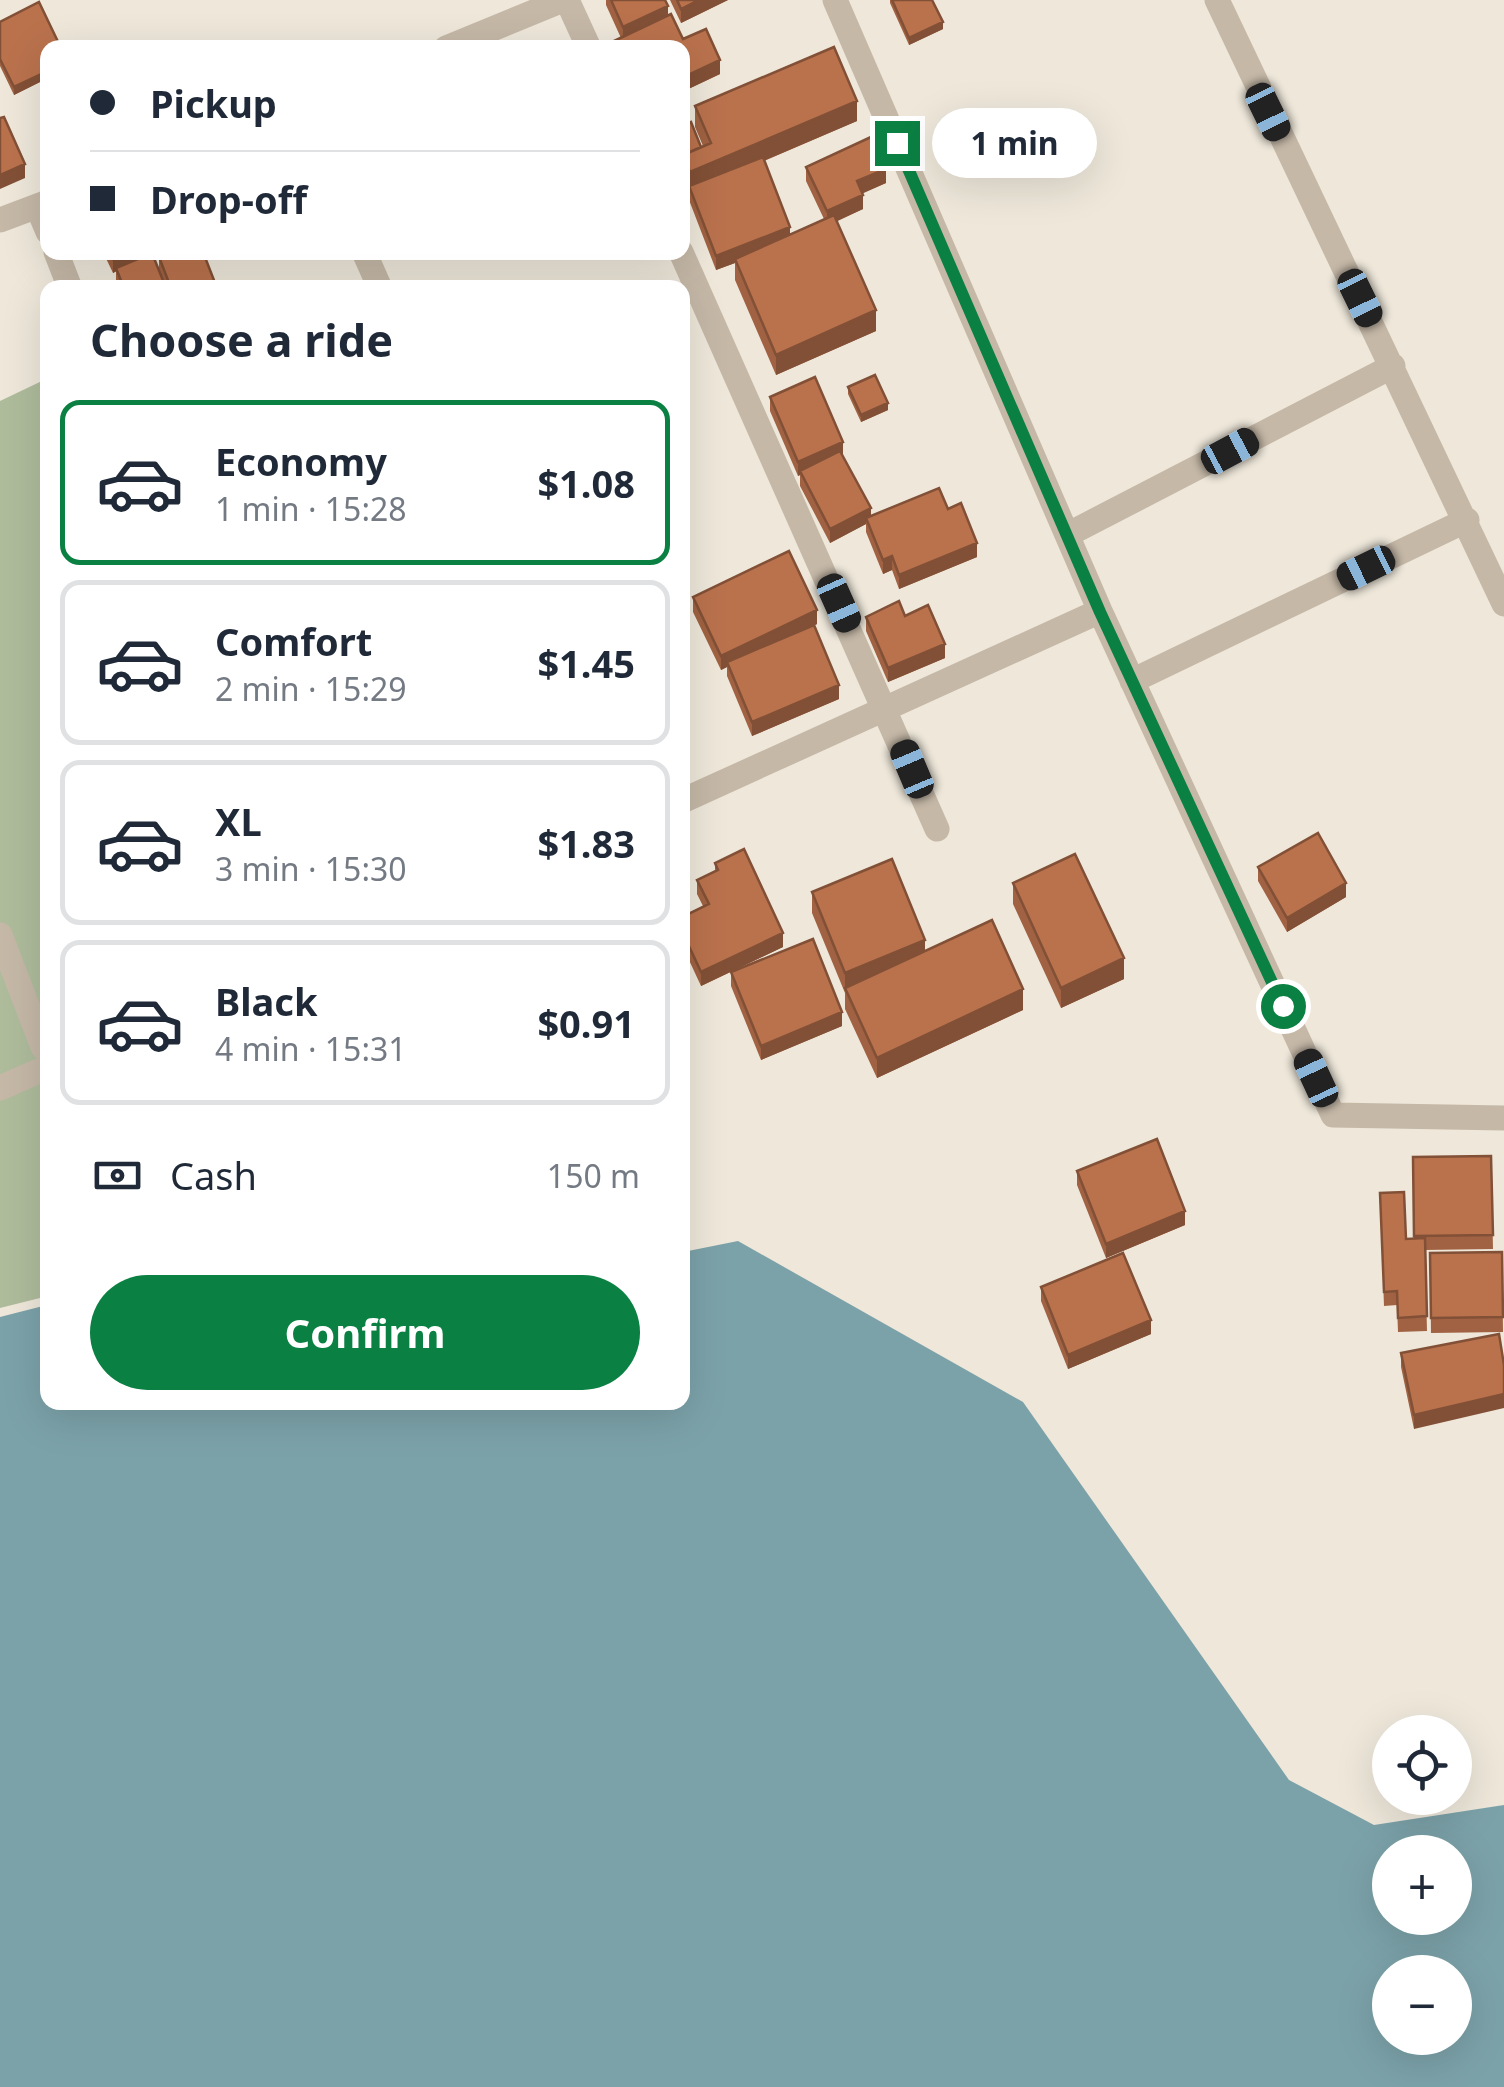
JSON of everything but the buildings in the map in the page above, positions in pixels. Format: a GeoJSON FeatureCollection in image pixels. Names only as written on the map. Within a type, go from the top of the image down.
{"type":"FeatureCollection","features":[{"type":"Feature","properties":{"kind":"street"},"geometry":{"type":"LineString","coordinates":[[466,40],[565,0],[585,40]]}},
{"type":"Feature","properties":{"kind":"street"},"geometry":{"type":"LineString","coordinates":[[835,0],[1100,612],[1333,1115],[1504,1118]]}},
{"type":"Feature","properties":{"kind":"street"},"geometry":{"type":"LineString","coordinates":[[1217,0],[1504,604]]}},
{"type":"Feature","properties":{"kind":"street"},"geometry":{"type":"LineString","coordinates":[[0,220],[40,205]]}},
{"type":"Feature","properties":{"kind":"street"},"geometry":{"type":"LineString","coordinates":[[685,260],[937,829]]}},
{"type":"Feature","properties":{"kind":"street"},"geometry":{"type":"LineString","coordinates":[[1067,536],[1393,366]]}},
{"type":"Feature","properties":{"kind":"street"},"geometry":{"type":"LineString","coordinates":[[1132,681],[1467,520]]}},
{"type":"Feature","properties":{"kind":"street"},"geometry":{"type":"LineString","coordinates":[[690,797],[1100,612]]}},
{"type":"Feature","properties":{"kind":"street"},"geometry":{"type":"LineString","coordinates":[[0,935],[40,1043]]}},
{"type":"Feature","properties":{"kind":"street"},"geometry":{"type":"LineString","coordinates":[[0,1088],[40,1060]]}},
{"type":"Feature","properties":{"kind":"green space"},"geometry":{"type":"Polygon","coordinates":[[[40,382],[40,1298],[0,1308],[0,401],[40,382]]]}},
{"type":"Feature","properties":{"kind":"water"},"geometry":{"type":"Polygon","coordinates":[[[738,1241],[1023,1402],[1289,1780],[1374,1825],[1439,1815],[1472,1815],[1472,1810],[1504,1805],[1504,2087],[0,2087],[0,1317],[40,1307],[40,1410],[690,1410],[690,1251],[738,1241]]]}},
{"type":"Feature","properties":{"kind":"route"},"geometry":{"type":"LineString","coordinates":[[897,143],[1100,612],[1283,1006]]}}]}
